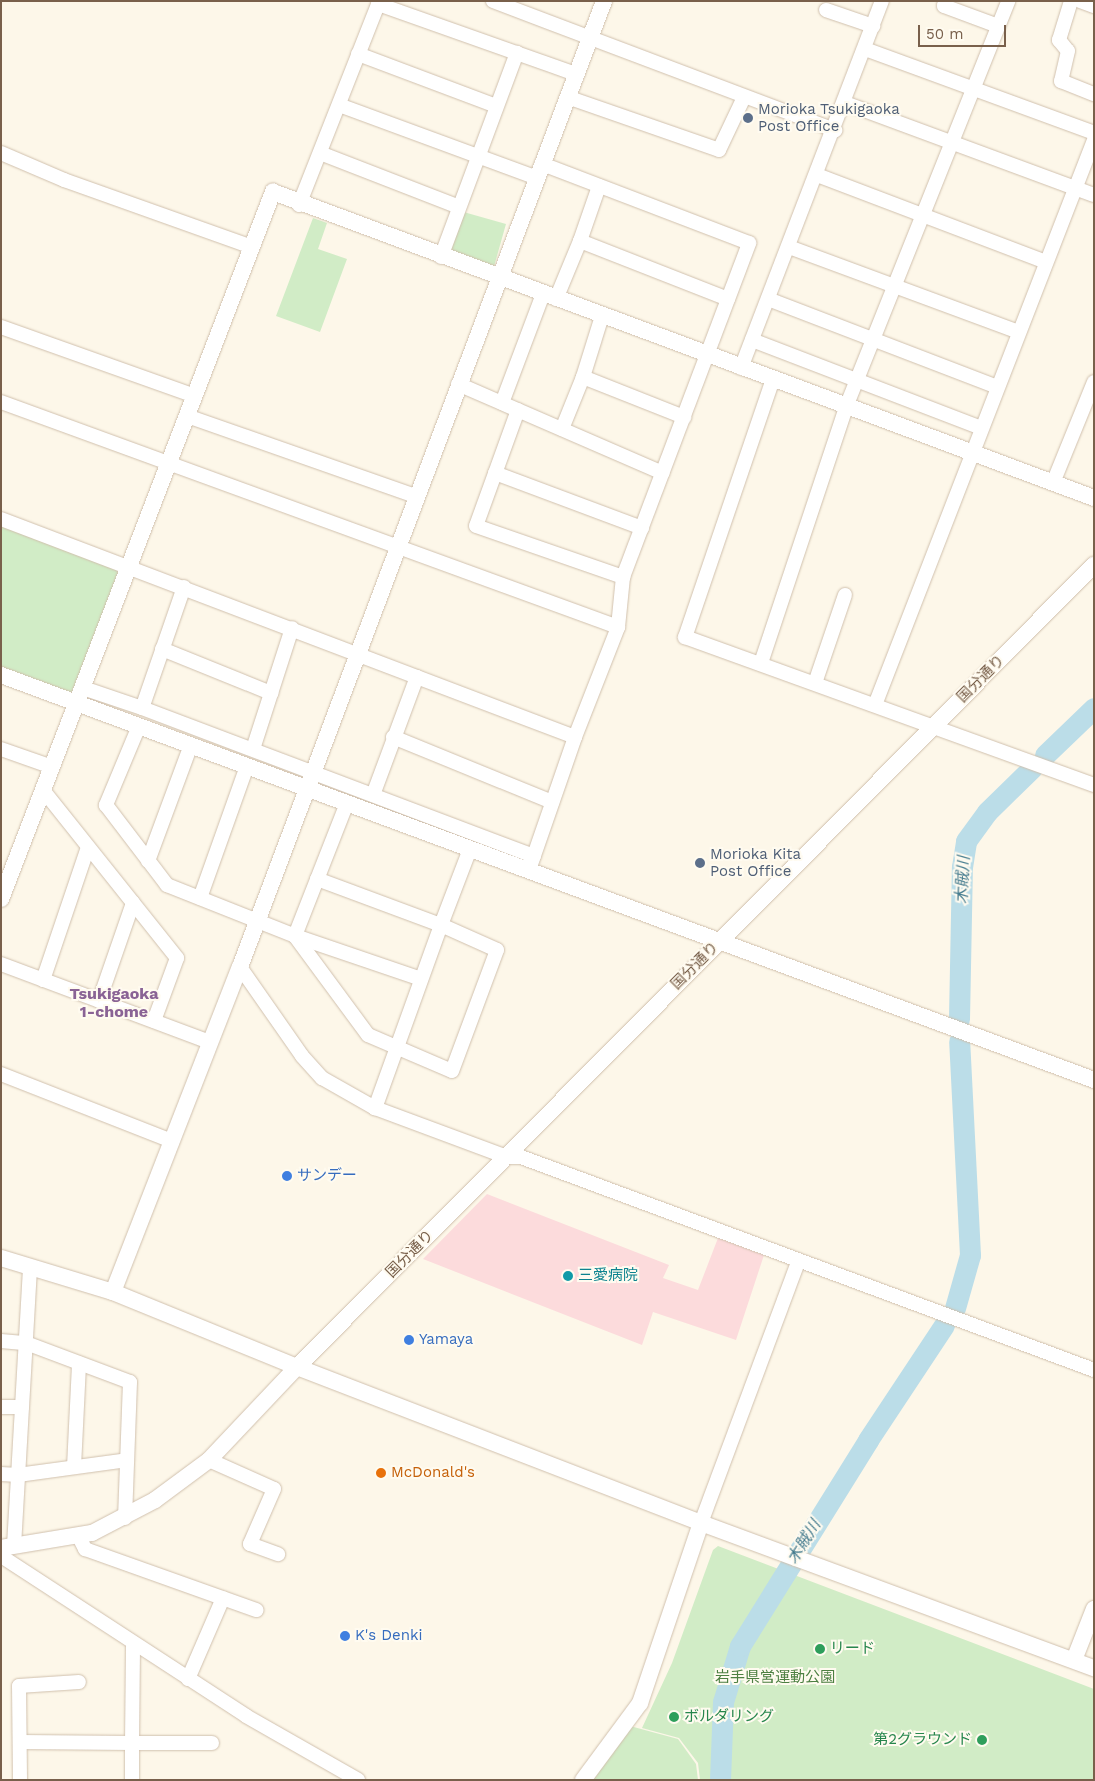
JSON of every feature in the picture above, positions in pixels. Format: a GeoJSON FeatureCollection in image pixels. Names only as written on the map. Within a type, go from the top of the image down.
{"type":"FeatureCollection","features":[{"type":"Feature","properties":{"kind":"street"},"geometry":{"type":"LineString","coordinates":[[493,1],[589,40],[835,130]]}},
{"type":"Feature","properties":{"kind":"street"},"geometry":{"type":"LineString","coordinates":[[113,1292],[240,967],[312,771],[604,1]]}},
{"type":"Feature","properties":{"kind":"street"},"geometry":{"type":"LineString","coordinates":[[741,368],[845,104],[882,1]]}},
{"type":"Feature","properties":{"kind":"street"},"geometry":{"type":"LineString","coordinates":[[945,1],[944,6],[998,26]]}},
{"type":"Feature","properties":{"kind":"street"},"geometry":{"type":"LineString","coordinates":[[761,663],[846,406],[1008,1]]}},
{"type":"Feature","properties":{"kind":"street"},"geometry":{"type":"LineString","coordinates":[[1071,1],[1060,40],[1068,51],[1061,81],[1094,94]]}},
{"type":"Feature","properties":{"kind":"street"},"geometry":{"type":"LineString","coordinates":[[1080,1],[1094,6]]}},
{"type":"Feature","properties":{"kind":"street"},"geometry":{"type":"LineString","coordinates":[[299,205],[378,4],[576,74]]}},
{"type":"Feature","properties":{"kind":"street"},"geometry":{"type":"LineString","coordinates":[[826,10],[873,26]]}},
{"type":"Feature","properties":{"kind":"street"},"geometry":{"type":"LineString","coordinates":[[865,49],[1094,133]]}},
{"type":"Feature","properties":{"kind":"street"},"geometry":{"type":"LineString","coordinates":[[441,257],[477,156],[517,53]]}},
{"type":"Feature","properties":{"kind":"street"},"geometry":{"type":"LineString","coordinates":[[358,54],[496,106]]}},
{"type":"Feature","properties":{"kind":"street"},"geometry":{"type":"LineString","coordinates":[[567,97],[719,150],[744,97]]}},
{"type":"Feature","properties":{"kind":"street"},"geometry":{"type":"LineString","coordinates":[[845,104],[1094,195]]}},
{"type":"Feature","properties":{"kind":"street"},"geometry":{"type":"LineString","coordinates":[[339,105],[477,156],[599,186],[749,243],[623,577],[618,627],[575,737],[531,863]]}},
{"type":"Feature","properties":{"kind":"street"},"geometry":{"type":"LineString","coordinates":[[875,705],[971,453],[1094,140]]}},
{"type":"Feature","properties":{"kind":"street"},"geometry":{"type":"LineString","coordinates":[[1,153],[64,180],[252,247]]}},
{"type":"Feature","properties":{"kind":"street"},"geometry":{"type":"LineString","coordinates":[[320,153],[459,207]]}},
{"type":"Feature","properties":{"kind":"street"},"geometry":{"type":"LineString","coordinates":[[817,175],[1046,262]]}},
{"type":"Feature","properties":{"kind":"street"},"geometry":{"type":"LineString","coordinates":[[502,403],[549,297],[580,241],[599,186]]}},
{"type":"Feature","properties":{"kind":"street"},"geometry":{"type":"LineString","coordinates":[[1,899],[273,192],[299,205],[1094,498]]}},
{"type":"Feature","properties":{"kind":"street"},"geometry":{"type":"LineString","coordinates":[[580,241],[728,299]]}},
{"type":"Feature","properties":{"kind":"street"},"geometry":{"type":"LineString","coordinates":[[788,247],[1019,332]]}},
{"type":"Feature","properties":{"kind":"street"},"geometry":{"type":"LineString","coordinates":[[768,299],[997,387]]}},
{"type":"Feature","properties":{"kind":"street"},"geometry":{"type":"LineString","coordinates":[[562,429],[583,377],[602,316]]}},
{"type":"Feature","properties":{"kind":"street"},"geometry":{"type":"LineString","coordinates":[[1,327],[195,396]]}},
{"type":"Feature","properties":{"kind":"street"},"geometry":{"type":"LineString","coordinates":[[752,340],[981,428]]}},
{"type":"Feature","properties":{"kind":"street"},"geometry":{"type":"LineString","coordinates":[[583,377],[684,417]]}},
{"type":"Feature","properties":{"kind":"street"},"geometry":{"type":"LineString","coordinates":[[773,380],[685,637],[935,725],[1094,785]]}},
{"type":"Feature","properties":{"kind":"street"},"geometry":{"type":"LineString","coordinates":[[1053,483],[1094,382]]}},
{"type":"Feature","properties":{"kind":"street"},"geometry":{"type":"LineString","coordinates":[[458,384],[663,473]]}},
{"type":"Feature","properties":{"kind":"street"},"geometry":{"type":"LineString","coordinates":[[1,402],[618,627]]}},
{"type":"Feature","properties":{"kind":"street"},"geometry":{"type":"LineString","coordinates":[[518,410],[476,526],[623,577]]}},
{"type":"Feature","properties":{"kind":"street"},"geometry":{"type":"LineString","coordinates":[[187,416],[416,496]]}},
{"type":"Feature","properties":{"kind":"street"},"geometry":{"type":"LineString","coordinates":[[495,473],[642,528]]}},
{"type":"Feature","properties":{"kind":"street"},"geometry":{"type":"LineString","coordinates":[[1,519],[358,652],[575,737]]}},
{"type":"Feature","properties":{"kind":"street","name":"国分通り"},"geometry":{"type":"LineString","coordinates":[[5,1550],[78,1535],[125,1518],[180,1485],[209,1460],[297,1367],[1094,565]]}},
{"type":"Feature","properties":{"kind":"street"},"geometry":{"type":"LineString","coordinates":[[142,708],[184,587]]}},
{"type":"Feature","properties":{"kind":"street"},"geometry":{"type":"LineString","coordinates":[[815,682],[844,595]]}},
{"type":"Feature","properties":{"kind":"street"},"geometry":{"type":"LineString","coordinates":[[253,749],[292,628]]}},
{"type":"Feature","properties":{"kind":"street"},"geometry":{"type":"LineString","coordinates":[[162,649],[271,693]]}},
{"type":"Feature","properties":{"kind":"street"},"geometry":{"type":"LineString","coordinates":[[1,675],[142,708],[253,749],[373,795],[720,941],[1094,1080]]}},
{"type":"Feature","properties":{"kind":"street"},"geometry":{"type":"LineString","coordinates":[[373,795],[417,676]]}},
{"type":"Feature","properties":{"kind":"street"},"geometry":{"type":"LineString","coordinates":[[80,695],[139,726],[470,849],[531,863]]}},
{"type":"Feature","properties":{"kind":"street"},"geometry":{"type":"LineString","coordinates":[[139,726],[106,805],[167,885],[295,936],[421,979]]}},
{"type":"Feature","properties":{"kind":"street"},"geometry":{"type":"LineString","coordinates":[[393,737],[552,802]]}},
{"type":"Feature","properties":{"kind":"street"},"geometry":{"type":"LineString","coordinates":[[148,861],[191,745]]}},
{"type":"Feature","properties":{"kind":"street"},"geometry":{"type":"LineString","coordinates":[[2,750],[52,767]]}},
{"type":"Feature","properties":{"kind":"street"},"geometry":{"type":"LineString","coordinates":[[200,898],[247,766]]}},
{"type":"Feature","properties":{"kind":"street"},"geometry":{"type":"LineString","coordinates":[[43,790],[177,958],[154,1021]]}},
{"type":"Feature","properties":{"kind":"street"},"geometry":{"type":"LineString","coordinates":[[295,936],[347,803]]}},
{"type":"Feature","properties":{"kind":"street"},"geometry":{"type":"LineString","coordinates":[[43,980],[88,847]]}},
{"type":"Feature","properties":{"kind":"street"},"geometry":{"type":"LineString","coordinates":[[375,1108],[470,849]]}},
{"type":"Feature","properties":{"kind":"street"},"geometry":{"type":"LineString","coordinates":[[295,936],[368,1035],[452,1071],[497,950],[441,925],[317,879]]}},
{"type":"Feature","properties":{"kind":"street"},"geometry":{"type":"LineString","coordinates":[[99,1001],[133,903]]}},
{"type":"Feature","properties":{"kind":"street"},"geometry":{"type":"LineString","coordinates":[[1,964],[210,1042]]}},
{"type":"Feature","properties":{"kind":"street"},"geometry":{"type":"LineString","coordinates":[[240,967],[302,1056],[322,1078],[375,1108],[507,1157],[521,1157],[798,1262],[1094,1370]]}},
{"type":"Feature","properties":{"kind":"street"},"geometry":{"type":"LineString","coordinates":[[1,1074],[172,1141]]}},
{"type":"Feature","properties":{"kind":"street"},"geometry":{"type":"LineString","coordinates":[[1,1258],[113,1292],[297,1367],[701,1523],[782,1551],[1094,1668]]}},
{"type":"Feature","properties":{"kind":"street"},"geometry":{"type":"LineString","coordinates":[[583,1780],[640,1703],[701,1523],[798,1262]]}},
{"type":"Feature","properties":{"kind":"street"},"geometry":{"type":"LineString","coordinates":[[30,1268],[18,1475],[5,1550],[133,1644],[188,1679],[358,1780]]}},
{"type":"Feature","properties":{"kind":"street"},"geometry":{"type":"LineString","coordinates":[[1,1333],[130,1382],[125,1518]]}},
{"type":"Feature","properties":{"kind":"street"},"geometry":{"type":"LineString","coordinates":[[1,1341],[26,1343]]}},
{"type":"Feature","properties":{"kind":"street"},"geometry":{"type":"LineString","coordinates":[[74,1467],[79,1363]]}},
{"type":"Feature","properties":{"kind":"street"},"geometry":{"type":"LineString","coordinates":[[1,1407],[22,1407]]}},
{"type":"Feature","properties":{"kind":"street"},"geometry":{"type":"LineString","coordinates":[[1,1474],[18,1475],[127,1460]]}},
{"type":"Feature","properties":{"kind":"street"},"geometry":{"type":"LineString","coordinates":[[209,1460],[274,1488],[250,1544],[278,1554]]}},
{"type":"Feature","properties":{"kind":"street"},"geometry":{"type":"LineString","coordinates":[[78,1535],[85,1549],[256,1610]]}},
{"type":"Feature","properties":{"kind":"street"},"geometry":{"type":"LineString","coordinates":[[188,1679],[223,1598]]}},
{"type":"Feature","properties":{"kind":"street"},"geometry":{"type":"LineString","coordinates":[[1074,1660],[1094,1609]]}},
{"type":"Feature","properties":{"kind":"street"},"geometry":{"type":"LineString","coordinates":[[132,1780],[133,1644]]}},
{"type":"Feature","properties":{"kind":"street"},"geometry":{"type":"LineString","coordinates":[[20,1780],[19,1686],[79,1682]]}},
{"type":"Feature","properties":{"kind":"street"},"geometry":{"type":"LineString","coordinates":[[20,1742],[212,1743]]}},
{"type":"Feature","properties":{"kind":"shaded area"},"geometry":{"type":"Polygon","coordinates":[[[487,1194],[669,1265],[663,1278],[698,1290],[718,1238],[764,1255],[736,1340],[653,1312],[642,1345],[423,1259],[487,1194]]]}},
{"type":"Feature","properties":{"kind":"green space"},"geometry":{"type":"Polygon","coordinates":[[[460,211],[506,224],[493,270],[446,255],[460,211]]]}},
{"type":"Feature","properties":{"kind":"green space"},"geometry":{"type":"Polygon","coordinates":[[[313,218],[327,223],[318,249],[347,259],[320,332],[276,316],[313,218]]]}},
{"type":"Feature","properties":{"kind":"green space"},"geometry":{"type":"Polygon","coordinates":[[[1,524],[124,565],[74,698],[1,667],[1,524]]]}},
{"type":"Feature","properties":{"kind":"green space","name":"岩手県営運動公園"},"geometry":{"type":"Polygon","coordinates":[[[718,1546],[1094,1689],[1094,1780],[700,1780],[698,1763],[679,1738],[642,1728],[672,1663],[713,1550],[718,1546]]]}},
{"type":"Feature","properties":{"kind":"green space"},"geometry":{"type":"Polygon","coordinates":[[[630,1726],[678,1739],[696,1764],[698,1780],[590,1780],[630,1726]]]}},
{"type":"Feature","properties":{"kind":"waterway","name":"木賊川"},"geometry":{"type":"LineString","coordinates":[[1045,755],[1094,708]]}},
{"type":"Feature","properties":{"kind":"waterway","name":"木賊川"},"geometry":{"type":"LineString","coordinates":[[959,1019],[962,867],[966,841],[987,812],[1032,768]]}},
{"type":"Feature","properties":{"kind":"waterway","name":"木賊川"},"geometry":{"type":"LineString","coordinates":[[955,1308],[970,1255],[959,1041]]}},
{"type":"Feature","properties":{"kind":"waterway","name":"木賊川"},"geometry":{"type":"LineString","coordinates":[[720,1780],[723,1702],[740,1646],[868,1440],[944,1325]]}},
{"type":"Feature","properties":{"kind":"place","name":"Morioka Tsukigaoka Post Office"},"geometry":{"type":"Point","coordinates":[748,118]}},
{"type":"Feature","properties":{"kind":"place","name":"Morioka Kita Post Office"},"geometry":{"type":"Point","coordinates":[700,863]}},
{"type":"Feature","properties":{"kind":"place","name":"サンデー"},"geometry":{"type":"Point","coordinates":[287,1176]}},
{"type":"Feature","properties":{"kind":"place","name":"三愛病院"},"geometry":{"type":"Point","coordinates":[568,1276]}},
{"type":"Feature","properties":{"kind":"place","name":"Yamaya"},"geometry":{"type":"Point","coordinates":[409,1340]}},
{"type":"Feature","properties":{"kind":"place","name":"McDonald's"},"geometry":{"type":"Point","coordinates":[381,1473]}},
{"type":"Feature","properties":{"kind":"place","name":"K's Denki"},"geometry":{"type":"Point","coordinates":[345,1636]}},
{"type":"Feature","properties":{"kind":"place","name":"リード"},"geometry":{"type":"Point","coordinates":[820,1649]}},
{"type":"Feature","properties":{"kind":"place","name":"ボルダリング"},"geometry":{"type":"Point","coordinates":[674,1717]}},
{"type":"Feature","properties":{"kind":"place","name":"第2グラウンド"},"geometry":{"type":"Point","coordinates":[982,1740]}},
{"type":"Feature","properties":{"kind":"district","name":"Tsukigaoka 1-chome"},"geometry":{"type":"Point","coordinates":[114,1003]}}]}
